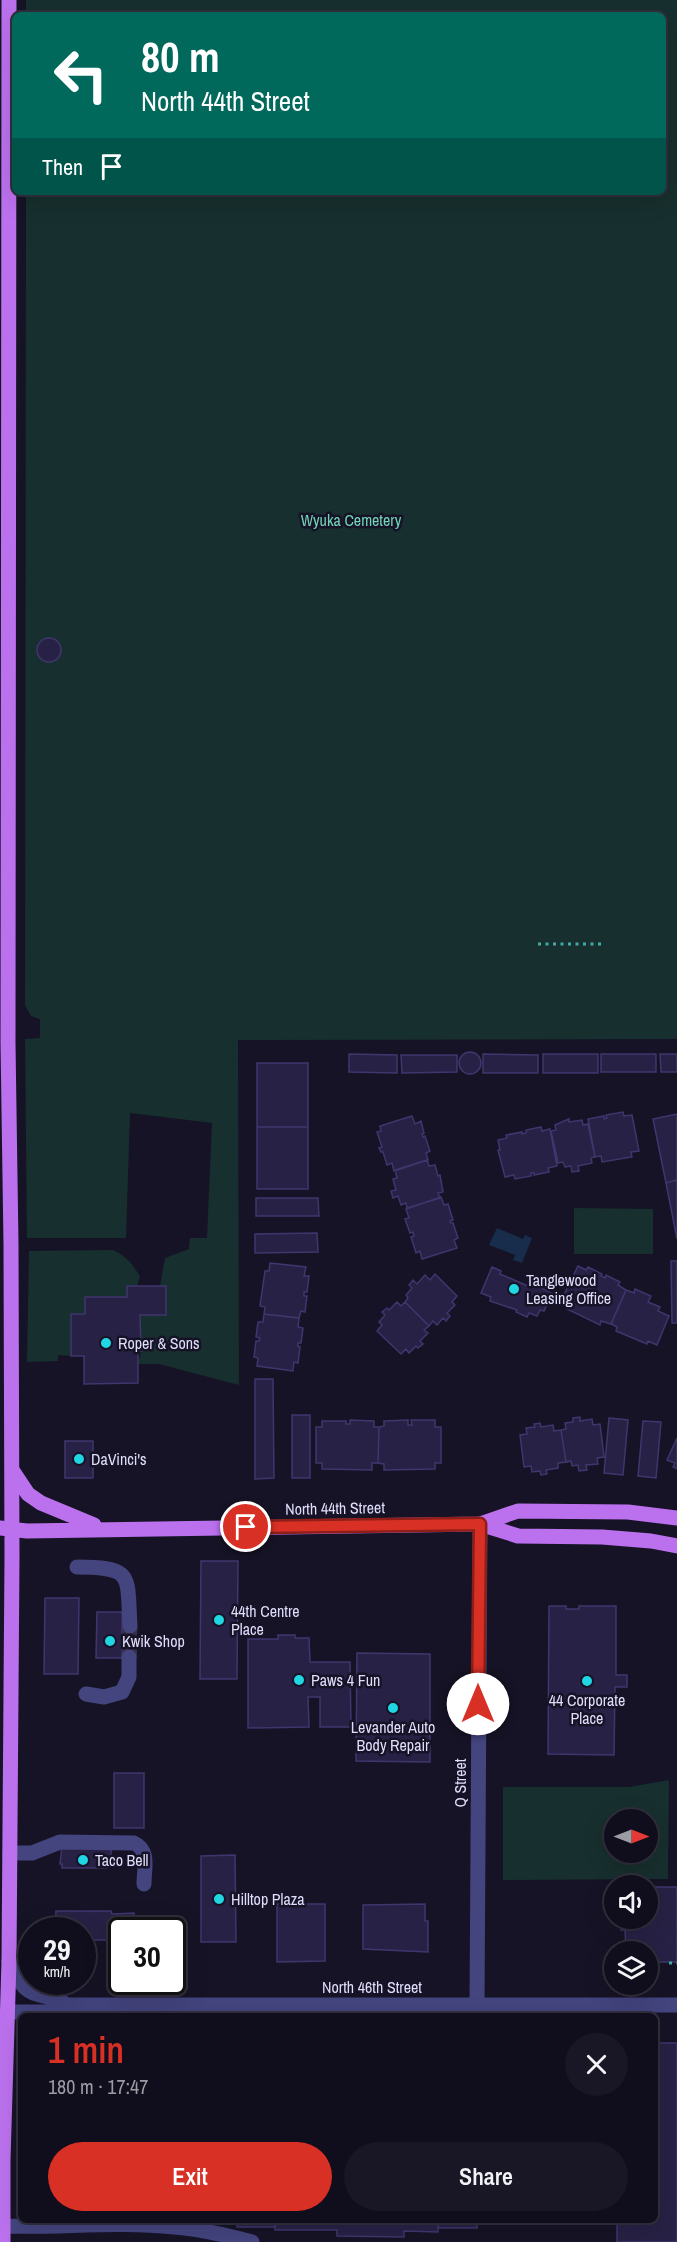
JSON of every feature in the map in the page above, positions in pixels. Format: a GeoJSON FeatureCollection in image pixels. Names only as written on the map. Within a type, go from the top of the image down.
{"type":"FeatureCollection","features":[{"type":"Feature","properties":{"kind":"main road"},"geometry":{"type":"LineString","coordinates":[[3,2242],[1,2154],[3,2008],[9,1961],[10,1853],[6,1528],[12,1470],[4,1043],[9,0]]}},
{"type":"Feature","properties":{"kind":"main road"},"geometry":{"type":"LineString","coordinates":[[12,1470],[28,1494],[41,1503],[105,1529]]}},
{"type":"Feature","properties":{"kind":"main road","name":"North 44th Street"},"geometry":{"type":"LineString","coordinates":[[6,1528],[27,1531],[480,1524],[518,1511],[628,1512],[677,1518]]}},
{"type":"Feature","properties":{"kind":"main road","name":"North 44th Street"},"geometry":{"type":"LineString","coordinates":[[480,1524],[518,1536],[602,1537],[651,1541],[677,1546]]}},
{"type":"Feature","properties":{"kind":"street","name":"Q Street"},"geometry":{"type":"LineString","coordinates":[[477,2006],[480,1524]]}},
{"type":"Feature","properties":{"kind":"street"},"geometry":{"type":"LineString","coordinates":[[77,1567],[106,1567],[118,1572],[128,1582],[130,1626]]}},
{"type":"Feature","properties":{"kind":"street"},"geometry":{"type":"LineString","coordinates":[[86,1694],[104,1697],[122,1692],[129,1677],[129,1657]]}},
{"type":"Feature","properties":{"kind":"street"},"geometry":{"type":"LineString","coordinates":[[10,1853],[32,1853],[60,1842],[134,1843],[139,1845],[144,1853],[144,1884]]}},
{"type":"Feature","properties":{"kind":"street","name":"North 46th Street"},"geometry":{"type":"LineString","coordinates":[[9,1961],[24,1990],[30,1994],[54,1999],[68,2005],[677,2005]]}},
{"type":"Feature","properties":{"kind":"street","name":"North 46th Street"},"geometry":{"type":"LineString","coordinates":[[3,2008],[55,2012],[68,2005]]}},
{"type":"Feature","properties":{"kind":"street"},"geometry":{"type":"LineString","coordinates":[[2,2226],[143,2225],[204,2231],[252,2242]]}},
{"type":"Feature","properties":{"kind":"path"},"geometry":{"type":"LineString","coordinates":[[538,944],[604,944]]}},
{"type":"Feature","properties":{"kind":"path"},"geometry":{"type":"LineString","coordinates":[[669,1963],[677,1963]]}},
{"type":"Feature","properties":{"kind":"green space","name":"Wyuka Cemetery"},"geometry":{"type":"Polygon","coordinates":[[[26,0],[677,0],[677,1039],[238,1040],[239,1385],[159,1364],[138,1364],[141,1351],[140,1315],[166,1315],[166,1286],[160,1286],[165,1258],[189,1249],[190,1238],[207,1238],[212,1123],[130,1113],[126,1238],[27,1238],[25,1039],[40,1038],[40,1019],[31,1016],[25,1005],[26,195],[666,195],[666,12],[26,12],[26,0]]]}},
{"type":"Feature","properties":{"kind":"green space"},"geometry":{"type":"Polygon","coordinates":[[[574,1208],[653,1209],[653,1254],[574,1254],[574,1208]]]}},
{"type":"Feature","properties":{"kind":"green space"},"geometry":{"type":"Polygon","coordinates":[[[113,1250],[126,1258],[135,1268],[140,1277],[137,1286],[127,1297],[85,1297],[85,1314],[71,1314],[71,1356],[58,1355],[58,1361],[27,1362],[29,1251],[113,1250]]]}},
{"type":"Feature","properties":{"kind":"green space"},"geometry":{"type":"Polygon","coordinates":[[[669,1780],[668,1879],[658,1879],[658,1875],[604,1875],[604,1879],[503,1880],[503,1787],[629,1787],[669,1780]]]}},
{"type":"Feature","properties":{"kind":"water"},"geometry":{"type":"Polygon","coordinates":[[[497,1228],[523,1239],[525,1235],[532,1238],[522,1263],[513,1260],[515,1255],[489,1245],[497,1228]]]}},
{"type":"Feature","properties":{"kind":"building"},"geometry":{"type":"Polygon","coordinates":[[[49,638],[57,642],[61,650],[57,658],[49,662],[41,658],[37,650],[41,642],[49,638]]]}},
{"type":"Feature","properties":{"kind":"building"},"geometry":{"type":"Polygon","coordinates":[[[470,1052],[478,1055],[481,1063],[478,1071],[470,1074],[462,1071],[459,1063],[462,1055],[470,1052]]]}},
{"type":"Feature","properties":{"kind":"building"},"geometry":{"type":"Polygon","coordinates":[[[349,1054],[397,1055],[397,1073],[349,1072],[349,1054]]]}},
{"type":"Feature","properties":{"kind":"building"},"geometry":{"type":"Polygon","coordinates":[[[483,1054],[538,1055],[538,1073],[483,1073],[483,1054]]]}},
{"type":"Feature","properties":{"kind":"building"},"geometry":{"type":"Polygon","coordinates":[[[543,1054],[598,1054],[598,1073],[543,1073],[543,1054]]]}},
{"type":"Feature","properties":{"kind":"building"},"geometry":{"type":"Polygon","coordinates":[[[601,1054],[656,1054],[656,1072],[601,1072],[601,1054]]]}},
{"type":"Feature","properties":{"kind":"building"},"geometry":{"type":"Polygon","coordinates":[[[660,1054],[677,1054],[677,1072],[661,1072],[660,1054]]]}},
{"type":"Feature","properties":{"kind":"building"},"geometry":{"type":"Polygon","coordinates":[[[401,1055],[457,1055],[457,1072],[402,1073],[401,1055]]]}},
{"type":"Feature","properties":{"kind":"building"},"geometry":{"type":"Polygon","coordinates":[[[257,1063],[308,1063],[308,1127],[257,1127],[257,1063]]]}},
{"type":"Feature","properties":{"kind":"building"},"geometry":{"type":"Polygon","coordinates":[[[623,1112],[624,1116],[632,1115],[639,1151],[631,1152],[632,1157],[602,1162],[601,1156],[595,1157],[588,1119],[604,1116],[604,1119],[607,1118],[606,1115],[623,1112]]]}},
{"type":"Feature","properties":{"kind":"building"},"geometry":{"type":"Polygon","coordinates":[[[677,1114],[677,1180],[666,1183],[653,1119],[677,1114]]]}},
{"type":"Feature","properties":{"kind":"building"},"geometry":{"type":"Polygon","coordinates":[[[412,1116],[415,1124],[421,1121],[424,1133],[422,1134],[423,1137],[425,1136],[430,1151],[426,1153],[428,1160],[394,1171],[392,1163],[387,1165],[383,1152],[379,1148],[382,1147],[377,1132],[381,1131],[380,1126],[412,1116]]]}},
{"type":"Feature","properties":{"kind":"building"},"geometry":{"type":"Polygon","coordinates":[[[569,1119],[569,1122],[582,1120],[583,1125],[588,1124],[595,1157],[591,1158],[592,1163],[578,1166],[579,1171],[572,1172],[571,1166],[565,1167],[563,1162],[558,1163],[551,1131],[556,1130],[555,1125],[569,1119]]]}},
{"type":"Feature","properties":{"kind":"building"},"geometry":{"type":"Polygon","coordinates":[[[257,1127],[308,1127],[308,1189],[257,1189],[257,1127]]]}},
{"type":"Feature","properties":{"kind":"building"},"geometry":{"type":"Polygon","coordinates":[[[541,1127],[542,1131],[550,1129],[557,1166],[548,1168],[549,1172],[534,1175],[531,1173],[531,1176],[515,1179],[514,1175],[505,1177],[498,1150],[500,1150],[498,1140],[507,1138],[506,1135],[522,1132],[522,1134],[526,1133],[526,1130],[541,1127]]]}},
{"type":"Feature","properties":{"kind":"building"},"geometry":{"type":"Polygon","coordinates":[[[427,1160],[429,1166],[435,1165],[438,1176],[440,1175],[443,1192],[438,1193],[440,1198],[407,1208],[406,1203],[401,1205],[398,1196],[393,1198],[391,1191],[396,1190],[393,1179],[397,1178],[395,1170],[427,1160]]]}},
{"type":"Feature","properties":{"kind":"building"},"geometry":{"type":"Polygon","coordinates":[[[677,1180],[677,1239],[666,1183],[677,1180]]]}},
{"type":"Feature","properties":{"kind":"building"},"geometry":{"type":"Polygon","coordinates":[[[441,1197],[444,1205],[448,1204],[453,1220],[450,1221],[453,1223],[458,1238],[454,1240],[457,1248],[422,1259],[420,1251],[416,1253],[411,1237],[414,1236],[413,1232],[410,1233],[405,1219],[409,1218],[406,1209],[441,1197]]]}},
{"type":"Feature","properties":{"kind":"building"},"geometry":{"type":"Polygon","coordinates":[[[256,1198],[318,1198],[319,1216],[256,1216],[256,1198]]]}},
{"type":"Feature","properties":{"kind":"building"},"geometry":{"type":"Polygon","coordinates":[[[317,1233],[318,1252],[255,1253],[255,1234],[317,1233]]]}},
{"type":"Feature","properties":{"kind":"building"},"geometry":{"type":"Polygon","coordinates":[[[671,1261],[677,1261],[677,1323],[672,1323],[671,1261]]]}},
{"type":"Feature","properties":{"kind":"building"},"geometry":{"type":"Polygon","coordinates":[[[270,1263],[306,1267],[304,1276],[309,1276],[307,1292],[304,1292],[304,1296],[307,1296],[305,1312],[301,1311],[299,1318],[264,1314],[265,1307],[260,1306],[265,1271],[269,1271],[270,1263]]]}},
{"type":"Feature","properties":{"kind":"building"},"geometry":{"type":"Polygon","coordinates":[[[578,1266],[586,1270],[588,1267],[605,1278],[606,1275],[620,1282],[618,1285],[626,1290],[611,1324],[601,1321],[600,1325],[567,1309],[569,1305],[561,1301],[578,1266]]]}},
{"type":"Feature","properties":{"kind":"building","name":"Tanglewood Leasing Office"},"geometry":{"type":"Polygon","coordinates":[[[492,1267],[501,1271],[500,1274],[528,1286],[530,1283],[552,1293],[544,1311],[540,1310],[537,1316],[529,1313],[527,1317],[516,1312],[517,1310],[490,1301],[491,1297],[481,1293],[492,1267]]]}},
{"type":"Feature","properties":{"kind":"building"},"geometry":{"type":"Polygon","coordinates":[[[435,1274],[457,1296],[452,1302],[455,1305],[447,1313],[450,1316],[446,1321],[443,1318],[437,1325],[433,1321],[429,1326],[405,1302],[408,1298],[406,1295],[412,1288],[409,1285],[413,1280],[417,1284],[425,1275],[430,1280],[435,1274]]]}},
{"type":"Feature","properties":{"kind":"building","name":"Roper & Sons"},"geometry":{"type":"Polygon","coordinates":[[[127,1286],[166,1286],[166,1315],[140,1315],[141,1351],[138,1351],[138,1383],[84,1384],[84,1356],[71,1356],[71,1314],[85,1314],[85,1297],[127,1297],[127,1286]]]}},
{"type":"Feature","properties":{"kind":"building"},"geometry":{"type":"Polygon","coordinates":[[[635,1289],[651,1296],[648,1302],[660,1307],[658,1311],[669,1316],[657,1345],[648,1341],[647,1344],[616,1331],[617,1327],[611,1324],[626,1290],[634,1293],[635,1289]]]}},
{"type":"Feature","properties":{"kind":"building"},"geometry":{"type":"Polygon","coordinates":[[[397,1302],[401,1306],[405,1302],[429,1326],[424,1330],[428,1333],[420,1341],[423,1344],[418,1348],[416,1346],[409,1353],[406,1349],[401,1354],[377,1331],[382,1325],[379,1322],[385,1315],[382,1312],[387,1308],[389,1310],[397,1302]]]}},
{"type":"Feature","properties":{"kind":"building"},"geometry":{"type":"Polygon","coordinates":[[[264,1314],[299,1318],[298,1327],[303,1328],[301,1343],[298,1343],[300,1347],[298,1363],[294,1362],[293,1371],[257,1366],[258,1358],[254,1357],[256,1341],[260,1338],[256,1337],[258,1322],[263,1322],[264,1314]]]}},
{"type":"Feature","properties":{"kind":"building"},"geometry":{"type":"Polygon","coordinates":[[[255,1379],[273,1379],[274,1478],[255,1479],[255,1379]]]}},
{"type":"Feature","properties":{"kind":"building"},"geometry":{"type":"Polygon","coordinates":[[[292,1415],[310,1415],[310,1478],[292,1478],[292,1415]]]}},
{"type":"Feature","properties":{"kind":"building"},"geometry":{"type":"Polygon","coordinates":[[[580,1417],[580,1421],[592,1419],[593,1425],[600,1424],[604,1457],[597,1458],[598,1464],[586,1465],[587,1470],[579,1471],[578,1465],[572,1466],[571,1461],[566,1462],[561,1430],[566,1429],[565,1423],[573,1422],[573,1418],[580,1417]]]}},
{"type":"Feature","properties":{"kind":"building"},"geometry":{"type":"Polygon","coordinates":[[[609,1418],[628,1420],[623,1475],[604,1473],[609,1418]]]}},
{"type":"Feature","properties":{"kind":"building"},"geometry":{"type":"Polygon","coordinates":[[[350,1420],[374,1421],[374,1427],[379,1427],[378,1463],[372,1463],[372,1470],[322,1469],[322,1463],[316,1463],[316,1427],[322,1427],[322,1421],[346,1421],[346,1424],[350,1424],[350,1420]]]}},
{"type":"Feature","properties":{"kind":"building"},"geometry":{"type":"Polygon","coordinates":[[[408,1420],[408,1425],[412,1425],[411,1420],[435,1420],[435,1427],[441,1427],[441,1463],[435,1463],[435,1469],[384,1470],[384,1464],[378,1463],[379,1427],[384,1426],[384,1421],[408,1420]]]}},
{"type":"Feature","properties":{"kind":"building"},"geometry":{"type":"Polygon","coordinates":[[[643,1421],[661,1422],[656,1478],[638,1476],[643,1421]]]}},
{"type":"Feature","properties":{"kind":"building"},"geometry":{"type":"Polygon","coordinates":[[[540,1423],[541,1427],[553,1425],[554,1431],[561,1430],[566,1462],[558,1463],[558,1468],[546,1470],[547,1474],[541,1475],[540,1471],[532,1472],[531,1466],[524,1467],[520,1435],[527,1434],[526,1428],[535,1427],[534,1424],[540,1423]]]}},
{"type":"Feature","properties":{"kind":"building"},"geometry":{"type":"Polygon","coordinates":[[[677,1438],[677,1469],[673,1467],[675,1463],[667,1460],[677,1438]]]}},
{"type":"Feature","properties":{"kind":"building","name":"DaVinci's"},"geometry":{"type":"Polygon","coordinates":[[[65,1441],[93,1441],[93,1478],[65,1478],[65,1441]]]}},
{"type":"Feature","properties":{"kind":"building","name":"44th Centre Place"},"geometry":{"type":"Polygon","coordinates":[[[201,1561],[238,1561],[237,1679],[200,1679],[201,1561]]]}},
{"type":"Feature","properties":{"kind":"building"},"geometry":{"type":"Polygon","coordinates":[[[45,1598],[79,1598],[78,1674],[44,1674],[45,1598]]]}},
{"type":"Feature","properties":{"kind":"building","name":"44 Corporate Place"},"geometry":{"type":"Polygon","coordinates":[[[549,1606],[579,1609],[579,1606],[616,1606],[616,1675],[627,1675],[627,1687],[615,1687],[614,1755],[548,1754],[549,1606]]]}},
{"type":"Feature","properties":{"kind":"building","name":"Kwik Shop"},"geometry":{"type":"Polygon","coordinates":[[[97,1612],[122,1612],[123,1658],[96,1658],[97,1612]]]}},
{"type":"Feature","properties":{"kind":"building"},"geometry":{"type":"Polygon","coordinates":[[[122,1626],[136,1626],[136,1657],[122,1657],[122,1626]]]}},
{"type":"Feature","properties":{"kind":"building","name":"Paws 4 Fun"},"geometry":{"type":"Polygon","coordinates":[[[278,1635],[309,1638],[310,1662],[350,1662],[351,1727],[320,1727],[320,1697],[308,1697],[309,1727],[248,1728],[248,1639],[278,1639],[278,1635]]]}},
{"type":"Feature","properties":{"kind":"building","name":"Levander Auto Body Repair"},"geometry":{"type":"Polygon","coordinates":[[[357,1653],[430,1654],[430,1762],[356,1761],[357,1653]]]}},
{"type":"Feature","properties":{"kind":"building"},"geometry":{"type":"Polygon","coordinates":[[[114,1773],[144,1773],[144,1828],[114,1828],[114,1773]]]}},
{"type":"Feature","properties":{"kind":"building","name":"Taco Bell"},"geometry":{"type":"Polygon","coordinates":[[[62,1846],[111,1846],[111,1857],[107,1857],[107,1868],[62,1868],[60,1864],[62,1846]]]}},
{"type":"Feature","properties":{"kind":"building","name":"Hilltop Plaza"},"geometry":{"type":"Polygon","coordinates":[[[235,1855],[236,1942],[201,1942],[201,1856],[235,1855]]]}},
{"type":"Feature","properties":{"kind":"building"},"geometry":{"type":"Polygon","coordinates":[[[658,1887],[677,1887],[677,1962],[658,1962],[658,1941],[626,1941],[625,1930],[621,1930],[658,1929],[658,1887]]]}},
{"type":"Feature","properties":{"kind":"building"},"geometry":{"type":"Polygon","coordinates":[[[277,1904],[325,1904],[325,1961],[277,1962],[277,1904]]]}},
{"type":"Feature","properties":{"kind":"building"},"geometry":{"type":"Polygon","coordinates":[[[425,1904],[425,1921],[428,1921],[428,1952],[363,1949],[363,1905],[425,1904]]]}},
{"type":"Feature","properties":{"kind":"building"},"geometry":{"type":"Polygon","coordinates":[[[56,1911],[134,1913],[134,1917],[108,1917],[108,1940],[96,1940],[96,1917],[56,1917],[56,1911]]]}},
{"type":"Feature","properties":{"kind":"building"},"geometry":{"type":"Polygon","coordinates":[[[658,2043],[677,2043],[677,2242],[617,2242],[617,2223],[658,2223],[658,2043]]]}},
{"type":"Feature","properties":{"kind":"building"},"geometry":{"type":"Polygon","coordinates":[[[237,2223],[275,2223],[275,2227],[237,2227],[237,2223]]]}},
{"type":"Feature","properties":{"kind":"building"},"geometry":{"type":"Polygon","coordinates":[[[275,2223],[438,2223],[438,2232],[404,2231],[404,2237],[337,2236],[337,2230],[275,2230],[275,2223]]]}},
{"type":"Feature","properties":{"kind":"building"},"geometry":{"type":"Polygon","coordinates":[[[438,2223],[477,2223],[477,2228],[438,2228],[438,2223]]]}},
{"type":"Feature","properties":{"kind":"tunnel"},"geometry":{"type":"LineString","coordinates":[[129,1657],[130,1626]]}},
{"type":"Feature","properties":{"kind":"place","name":"Tanglewood Leasing Office"},"geometry":{"type":"Point","coordinates":[514,1289]}},
{"type":"Feature","properties":{"kind":"place","name":"Roper & Sons"},"geometry":{"type":"Point","coordinates":[106,1343]}},
{"type":"Feature","properties":{"kind":"place","name":"DaVinci's"},"geometry":{"type":"Point","coordinates":[79,1459]}},
{"type":"Feature","properties":{"kind":"place","name":"44th Centre Place"},"geometry":{"type":"Point","coordinates":[219,1620]}},
{"type":"Feature","properties":{"kind":"place","name":"Kwik Shop"},"geometry":{"type":"Point","coordinates":[110,1641]}},
{"type":"Feature","properties":{"kind":"place","name":"Paws 4 Fun"},"geometry":{"type":"Point","coordinates":[299,1680]}},
{"type":"Feature","properties":{"kind":"place","name":"44 Corporate Place"},"geometry":{"type":"Point","coordinates":[587,1681]}},
{"type":"Feature","properties":{"kind":"place","name":"Levander Auto Body Repair"},"geometry":{"type":"Point","coordinates":[393,1708]}},
{"type":"Feature","properties":{"kind":"place","name":"Taco Bell"},"geometry":{"type":"Point","coordinates":[83,1860]}},
{"type":"Feature","properties":{"kind":"place","name":"Hilltop Plaza"},"geometry":{"type":"Point","coordinates":[219,1899]}},
{"type":"Feature","properties":{"kind":"route"},"geometry":{"type":"LineString","coordinates":[[246,1527],[480,1524],[478,1704]]}}]}
